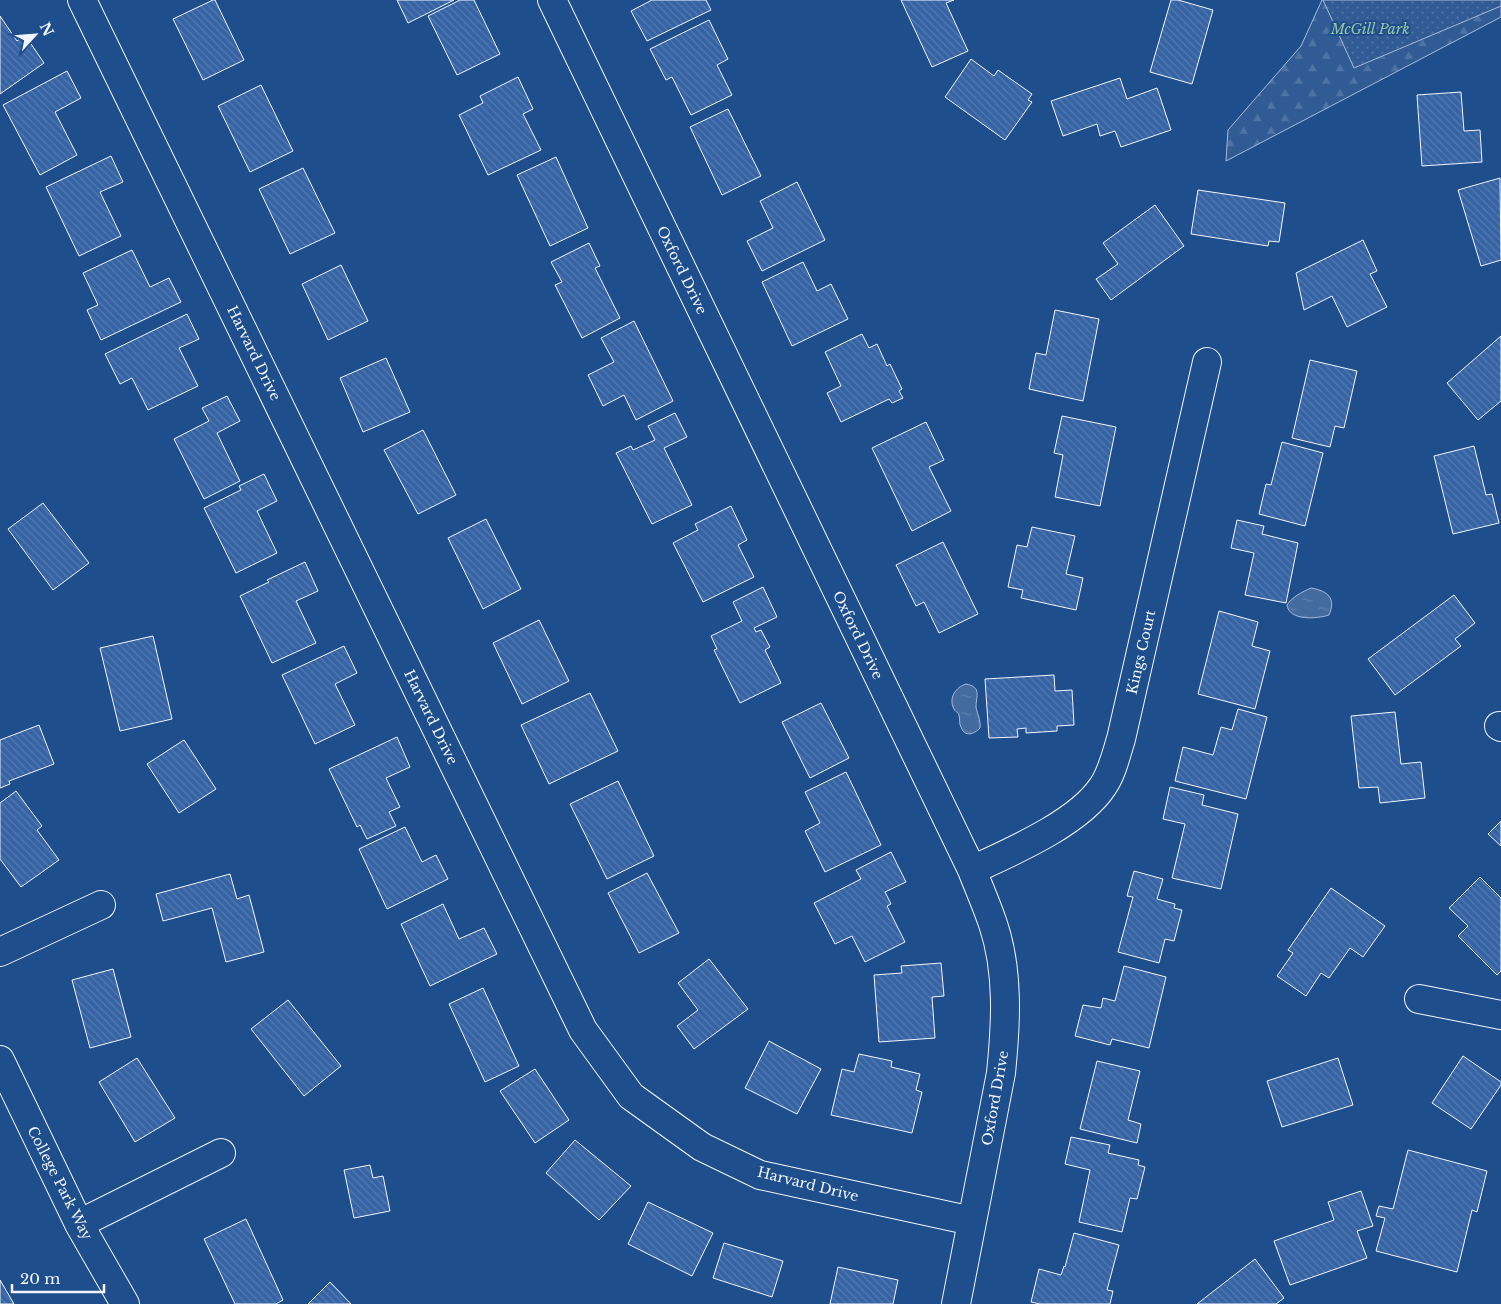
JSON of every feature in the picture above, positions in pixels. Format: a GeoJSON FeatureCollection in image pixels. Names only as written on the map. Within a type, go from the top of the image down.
{"type":"FeatureCollection","features":[{"type":"Feature","properties":{"kind":"street","name":"Harvard Drive"},"geometry":{"type":"LineString","coordinates":[[82,0],[583,1030],[620,1081],[631,1096],[702,1147],[760,1175],[941,1215],[972,1220]]}},
{"type":"Feature","properties":{"kind":"street","name":"Oxford Drive"},"geometry":{"type":"LineString","coordinates":[[552,0],[972,870],[993,924],[1003,972],[1005,1030],[1001,1073],[956,1304]]}},
{"type":"Feature","properties":{"kind":"street","name":"Kings Court"},"geometry":{"type":"LineString","coordinates":[[972,870],[1046,833],[1084,808],[1103,786],[1114,764],[1207,362]]}},
{"type":"Feature","properties":{"kind":"street"},"geometry":{"type":"LineString","coordinates":[[0,952],[102,905]]}},
{"type":"Feature","properties":{"kind":"street"},"geometry":{"type":"LineString","coordinates":[[1419,999],[1501,1015]]}},
{"type":"Feature","properties":{"kind":"street","name":"College Park Way"},"geometry":{"type":"LineString","coordinates":[[0,1060],[79,1224],[125,1304]]}},
{"type":"Feature","properties":{"kind":"street"},"geometry":{"type":"LineString","coordinates":[[79,1224],[221,1153]]}},
{"type":"Feature","properties":{"kind":"green space"},"geometry":{"type":"Polygon","coordinates":[[[1322,0],[1501,0],[1501,17],[1226,161],[1228,130],[1301,46],[1322,0]]]}},
{"type":"Feature","properties":{"kind":"green space","name":"McGill Park"},"geometry":{"type":"Polygon","coordinates":[[[1323,0],[1501,0],[1501,6],[1354,68],[1323,0]]]}},
{"type":"Feature","properties":{"kind":"water"},"geometry":{"type":"Polygon","coordinates":[[[1311,588],[1322,591],[1331,600],[1332,604],[1329,615],[1304,618],[1293,614],[1289,610],[1287,605],[1292,600],[1311,588]]]}},
{"type":"Feature","properties":{"kind":"water"},"geometry":{"type":"Polygon","coordinates":[[[966,684],[974,687],[977,692],[976,707],[980,725],[978,730],[970,734],[965,733],[963,730],[959,715],[952,705],[956,690],[966,684]]]}},
{"type":"Feature","properties":{"kind":"building"},"geometry":{"type":"Polygon","coordinates":[[[215,0],[244,60],[203,80],[173,19],[215,0]]]}},
{"type":"Feature","properties":{"kind":"building"},"geometry":{"type":"Polygon","coordinates":[[[397,0],[454,0],[408,23],[397,0]]]}},
{"type":"Feature","properties":{"kind":"building"},"geometry":{"type":"Polygon","coordinates":[[[460,0],[474,0],[500,54],[457,75],[428,16],[460,0]]]}},
{"type":"Feature","properties":{"kind":"building"},"geometry":{"type":"Polygon","coordinates":[[[652,0],[706,0],[711,10],[647,41],[631,11],[652,0]]]}},
{"type":"Feature","properties":{"kind":"building"},"geometry":{"type":"Polygon","coordinates":[[[901,0],[954,0],[946,3],[968,51],[932,67],[901,0]]]}},
{"type":"Feature","properties":{"kind":"building"},"geometry":{"type":"Polygon","coordinates":[[[1171,0],[1178,0],[1213,10],[1192,84],[1150,72],[1171,0]]]}},
{"type":"Feature","properties":{"kind":"building"},"geometry":{"type":"Polygon","coordinates":[[[0,16],[17,41],[25,35],[44,63],[0,94],[0,16]]]}},
{"type":"Feature","properties":{"kind":"building"},"geometry":{"type":"Polygon","coordinates":[[[709,20],[728,59],[717,65],[732,95],[691,115],[672,77],[666,80],[650,49],[709,20]]]}},
{"type":"Feature","properties":{"kind":"building"},"geometry":{"type":"Polygon","coordinates":[[[971,59],[994,76],[998,70],[1032,94],[1028,100],[1032,102],[1005,140],[945,97],[971,59]]]}},
{"type":"Feature","properties":{"kind":"building"},"geometry":{"type":"Polygon","coordinates":[[[67,71],[81,98],[55,112],[77,155],[40,175],[3,105],[67,71]]]}},
{"type":"Feature","properties":{"kind":"building"},"geometry":{"type":"Polygon","coordinates":[[[518,77],[533,109],[523,114],[541,150],[488,175],[459,115],[483,103],[480,96],[518,77]]]}},
{"type":"Feature","properties":{"kind":"building"},"geometry":{"type":"Polygon","coordinates":[[[1120,78],[1127,99],[1157,88],[1171,130],[1121,147],[1115,131],[1100,136],[1097,124],[1063,136],[1051,101],[1120,78]]]}},
{"type":"Feature","properties":{"kind":"building"},"geometry":{"type":"Polygon","coordinates":[[[261,85],[293,151],[250,172],[218,106],[261,85]]]}},
{"type":"Feature","properties":{"kind":"building"},"geometry":{"type":"Polygon","coordinates":[[[1461,92],[1464,131],[1480,130],[1482,162],[1422,166],[1417,95],[1461,92]]]}},
{"type":"Feature","properties":{"kind":"building"},"geometry":{"type":"Polygon","coordinates":[[[728,109],[761,176],[722,195],[690,127],[728,109]]]}},
{"type":"Feature","properties":{"kind":"building"},"geometry":{"type":"Polygon","coordinates":[[[111,156],[123,182],[100,192],[121,236],[79,256],[46,187],[111,156]]]}},
{"type":"Feature","properties":{"kind":"building"},"geometry":{"type":"Polygon","coordinates":[[[556,157],[588,228],[550,246],[517,175],[556,157]]]}},
{"type":"Feature","properties":{"kind":"building"},"geometry":{"type":"Polygon","coordinates":[[[303,168],[335,233],[290,254],[259,189],[303,168]]]}},
{"type":"Feature","properties":{"kind":"building"},"geometry":{"type":"Polygon","coordinates":[[[1500,178],[1501,260],[1481,266],[1458,190],[1500,178]]]}},
{"type":"Feature","properties":{"kind":"building"},"geometry":{"type":"Polygon","coordinates":[[[797,182],[825,240],[762,271],[747,241],[773,228],[760,201],[797,182]]]}},
{"type":"Feature","properties":{"kind":"building"},"geometry":{"type":"Polygon","coordinates":[[[1198,190],[1285,203],[1279,242],[1269,241],[1268,246],[1191,234],[1198,190]]]}},
{"type":"Feature","properties":{"kind":"building"},"geometry":{"type":"Polygon","coordinates":[[[1155,205],[1184,246],[1111,300],[1096,279],[1118,264],[1103,243],[1155,205]]]}},
{"type":"Feature","properties":{"kind":"building"},"geometry":{"type":"Polygon","coordinates":[[[1363,240],[1377,271],[1370,274],[1387,307],[1347,327],[1332,296],[1304,310],[1296,273],[1363,240]]]}},
{"type":"Feature","properties":{"kind":"building"},"geometry":{"type":"Polygon","coordinates":[[[589,243],[600,266],[595,268],[620,318],[582,338],[555,285],[562,282],[551,262],[589,243]]]}},
{"type":"Feature","properties":{"kind":"building"},"geometry":{"type":"Polygon","coordinates":[[[132,250],[150,287],[169,278],[181,302],[101,340],[87,310],[98,305],[83,273],[132,250]]]}},
{"type":"Feature","properties":{"kind":"building"},"geometry":{"type":"Polygon","coordinates":[[[803,262],[817,291],[831,284],[848,319],[792,346],[762,282],[803,262]]]}},
{"type":"Feature","properties":{"kind":"building"},"geometry":{"type":"Polygon","coordinates":[[[341,265],[368,321],[328,340],[302,284],[341,265]]]}},
{"type":"Feature","properties":{"kind":"building"},"geometry":{"type":"Polygon","coordinates":[[[1055,310],[1099,319],[1083,401],[1029,389],[1036,353],[1046,355],[1055,310]]]}},
{"type":"Feature","properties":{"kind":"building"},"geometry":{"type":"Polygon","coordinates":[[[187,314],[199,339],[179,348],[198,386],[148,410],[132,378],[120,384],[105,354],[187,314]]]}},
{"type":"Feature","properties":{"kind":"building"},"geometry":{"type":"Polygon","coordinates":[[[634,321],[673,401],[636,420],[624,395],[603,406],[588,375],[614,362],[601,338],[634,321]]]}},
{"type":"Feature","properties":{"kind":"building"},"geometry":{"type":"Polygon","coordinates":[[[862,334],[869,348],[877,344],[887,366],[890,364],[902,389],[899,391],[903,398],[892,403],[889,399],[841,422],[827,393],[841,386],[825,352],[862,334]]]}},
{"type":"Feature","properties":{"kind":"building"},"geometry":{"type":"Polygon","coordinates":[[[1501,336],[1501,401],[1478,420],[1447,383],[1501,336]]]}},
{"type":"Feature","properties":{"kind":"building"},"geometry":{"type":"Polygon","coordinates":[[[386,358],[410,412],[363,432],[340,378],[386,358]]]}},
{"type":"Feature","properties":{"kind":"building"},"geometry":{"type":"Polygon","coordinates":[[[1310,360],[1357,371],[1344,428],[1335,426],[1330,447],[1292,438],[1310,360]]]}},
{"type":"Feature","properties":{"kind":"building"},"geometry":{"type":"Polygon","coordinates":[[[227,396],[240,421],[217,433],[240,481],[204,499],[174,439],[209,421],[202,408],[227,396]]]}},
{"type":"Feature","properties":{"kind":"building"},"geometry":{"type":"Polygon","coordinates":[[[675,413],[687,437],[664,448],[692,505],[652,524],[616,453],[631,446],[633,450],[655,440],[648,426],[675,413]]]}},
{"type":"Feature","properties":{"kind":"building"},"geometry":{"type":"Polygon","coordinates":[[[1062,416],[1116,427],[1100,506],[1055,497],[1063,455],[1054,453],[1062,416]]]}},
{"type":"Feature","properties":{"kind":"building"},"geometry":{"type":"Polygon","coordinates":[[[926,422],[944,460],[929,467],[951,511],[912,531],[872,448],[926,422]]]}},
{"type":"Feature","properties":{"kind":"building"},"geometry":{"type":"Polygon","coordinates":[[[423,430],[456,495],[418,514],[384,450],[423,430]]]}},
{"type":"Feature","properties":{"kind":"building"},"geometry":{"type":"Polygon","coordinates":[[[1282,442],[1323,453],[1305,526],[1259,514],[1266,484],[1271,485],[1282,442]]]}},
{"type":"Feature","properties":{"kind":"building"},"geometry":{"type":"Polygon","coordinates":[[[1474,446],[1486,495],[1492,494],[1499,523],[1453,534],[1434,456],[1474,446]]]}},
{"type":"Feature","properties":{"kind":"building"},"geometry":{"type":"Polygon","coordinates":[[[264,474],[277,501],[257,511],[277,553],[236,573],[204,508],[241,490],[239,486],[264,474]]]}},
{"type":"Feature","properties":{"kind":"building"},"geometry":{"type":"Polygon","coordinates":[[[43,503],[89,563],[53,590],[8,529],[43,503]]]}},
{"type":"Feature","properties":{"kind":"building"},"geometry":{"type":"Polygon","coordinates":[[[731,506],[747,540],[738,545],[754,577],[703,602],[673,543],[698,530],[695,524],[731,506]]]}},
{"type":"Feature","properties":{"kind":"building"},"geometry":{"type":"Polygon","coordinates":[[[486,519],[521,589],[483,609],[448,538],[486,519]]]}},
{"type":"Feature","properties":{"kind":"building"},"geometry":{"type":"Polygon","coordinates":[[[1237,520],[1264,526],[1262,534],[1298,543],[1286,603],[1245,595],[1254,553],[1231,548],[1237,520]]]}},
{"type":"Feature","properties":{"kind":"building"},"geometry":{"type":"Polygon","coordinates":[[[1032,527],[1075,536],[1066,574],[1083,578],[1076,610],[1021,598],[1023,590],[1008,587],[1017,545],[1027,547],[1032,527]]]}},
{"type":"Feature","properties":{"kind":"building"},"geometry":{"type":"Polygon","coordinates":[[[943,542],[978,614],[939,633],[924,602],[916,606],[896,565],[943,542]]]}},
{"type":"Feature","properties":{"kind":"building"},"geometry":{"type":"Polygon","coordinates":[[[305,562],[318,591],[296,601],[316,643],[272,663],[240,596],[269,582],[267,580],[305,562]]]}},
{"type":"Feature","properties":{"kind":"building"},"geometry":{"type":"Polygon","coordinates":[[[763,587],[777,617],[754,628],[756,632],[761,630],[770,647],[765,650],[781,683],[740,703],[714,650],[717,649],[711,636],[742,621],[733,602],[763,587]]]}},
{"type":"Feature","properties":{"kind":"building"},"geometry":{"type":"Polygon","coordinates":[[[1454,595],[1475,623],[1455,639],[1461,646],[1395,695],[1368,659],[1454,595]]]}},
{"type":"Feature","properties":{"kind":"building"},"geometry":{"type":"Polygon","coordinates":[[[1219,611],[1258,622],[1252,646],[1270,651],[1255,709],[1198,694],[1219,611]]]}},
{"type":"Feature","properties":{"kind":"building"},"geometry":{"type":"Polygon","coordinates":[[[539,620],[569,681],[522,704],[493,643],[539,620]]]}},
{"type":"Feature","properties":{"kind":"building"},"geometry":{"type":"Polygon","coordinates":[[[153,636],[172,719],[120,731],[100,648],[153,636]]]}},
{"type":"Feature","properties":{"kind":"building"},"geometry":{"type":"Polygon","coordinates":[[[344,646],[357,673],[335,684],[355,725],[315,744],[282,675],[344,646]]]}},
{"type":"Feature","properties":{"kind":"building"},"geometry":{"type":"Polygon","coordinates":[[[1054,675],[1055,691],[1072,690],[1074,725],[1057,726],[1057,731],[1026,733],[1026,728],[1017,729],[1018,737],[989,738],[985,679],[1054,675]]]}},
{"type":"Feature","properties":{"kind":"building"},"geometry":{"type":"Polygon","coordinates":[[[590,693],[618,751],[549,784],[521,725],[590,693]]]}},
{"type":"Feature","properties":{"kind":"building"},"geometry":{"type":"Polygon","coordinates":[[[821,703],[849,758],[810,778],[782,722],[821,703]]]}},
{"type":"Feature","properties":{"kind":"building"},"geometry":{"type":"Polygon","coordinates":[[[1238,709],[1267,717],[1246,799],[1175,781],[1183,747],[1213,755],[1221,727],[1232,730],[1238,709]]]}},
{"type":"Feature","properties":{"kind":"building"},"geometry":{"type":"Polygon","coordinates":[[[1395,712],[1401,764],[1421,762],[1425,798],[1380,803],[1378,787],[1359,788],[1351,716],[1395,712]]]}},
{"type":"Feature","properties":{"kind":"building"},"geometry":{"type":"Polygon","coordinates":[[[39,725],[54,764],[9,781],[10,784],[0,788],[0,740],[39,725]]]}},
{"type":"Feature","properties":{"kind":"building"},"geometry":{"type":"Polygon","coordinates":[[[397,737],[410,767],[386,778],[400,807],[389,812],[396,826],[367,839],[360,825],[357,827],[329,769],[397,737]]]}},
{"type":"Feature","properties":{"kind":"building"},"geometry":{"type":"Polygon","coordinates":[[[184,740],[216,789],[179,813],[147,764],[184,740]]]}},
{"type":"Feature","properties":{"kind":"building"},"geometry":{"type":"Polygon","coordinates":[[[846,772],[881,845],[825,872],[805,831],[820,823],[805,792],[846,772]]]}},
{"type":"Feature","properties":{"kind":"building"},"geometry":{"type":"Polygon","coordinates":[[[618,781],[654,856],[607,879],[570,804],[618,781]]]}},
{"type":"Feature","properties":{"kind":"building"},"geometry":{"type":"Polygon","coordinates":[[[1170,787],[1204,795],[1202,805],[1238,814],[1221,889],[1172,878],[1185,824],[1163,819],[1170,787]]]}},
{"type":"Feature","properties":{"kind":"building"},"geometry":{"type":"Polygon","coordinates":[[[16,791],[42,826],[37,830],[59,860],[21,887],[0,859],[0,803],[16,791]]]}},
{"type":"Feature","properties":{"kind":"building"},"geometry":{"type":"Polygon","coordinates":[[[1501,821],[1501,846],[1488,834],[1501,821]]]}},
{"type":"Feature","properties":{"kind":"building"},"geometry":{"type":"Polygon","coordinates":[[[405,827],[422,862],[436,855],[448,879],[387,909],[359,849],[405,827]]]}},
{"type":"Feature","properties":{"kind":"building"},"geometry":{"type":"Polygon","coordinates":[[[891,852],[906,882],[885,892],[891,904],[887,906],[905,942],[865,962],[852,936],[835,944],[814,903],[861,879],[856,870],[891,852]]]}},
{"type":"Feature","properties":{"kind":"building"},"geometry":{"type":"Polygon","coordinates":[[[1134,871],[1163,879],[1157,899],[1175,904],[1174,908],[1182,910],[1174,941],[1165,939],[1159,963],[1118,952],[1133,897],[1127,896],[1134,871]]]}},
{"type":"Feature","properties":{"kind":"building"},"geometry":{"type":"Polygon","coordinates":[[[647,873],[679,933],[639,953],[608,893],[647,873]]]}},
{"type":"Feature","properties":{"kind":"building"},"geometry":{"type":"Polygon","coordinates":[[[230,874],[237,899],[249,895],[264,952],[226,962],[212,908],[163,921],[156,894],[230,874]]]}},
{"type":"Feature","properties":{"kind":"building"},"geometry":{"type":"Polygon","coordinates":[[[1480,877],[1501,898],[1501,971],[1497,975],[1458,936],[1468,926],[1449,908],[1480,877]]]}},
{"type":"Feature","properties":{"kind":"building"},"geometry":{"type":"Polygon","coordinates":[[[1331,888],[1385,926],[1363,957],[1350,948],[1329,978],[1321,973],[1306,996],[1277,976],[1293,953],[1288,950],[1331,888]]]}},
{"type":"Feature","properties":{"kind":"building"},"geometry":{"type":"Polygon","coordinates":[[[443,904],[459,939],[484,928],[497,954],[430,986],[401,924],[443,904]]]}},
{"type":"Feature","properties":{"kind":"building"},"geometry":{"type":"Polygon","coordinates":[[[709,959],[748,1009],[694,1049],[677,1026],[698,1010],[678,983],[709,959]]]}},
{"type":"Feature","properties":{"kind":"building"},"geometry":{"type":"Polygon","coordinates":[[[941,963],[944,996],[932,997],[935,1038],[879,1042],[874,975],[902,973],[901,966],[941,963]]]}},
{"type":"Feature","properties":{"kind":"building"},"geometry":{"type":"Polygon","coordinates":[[[1124,966],[1166,977],[1149,1048],[1112,1039],[1110,1045],[1075,1036],[1083,1005],[1101,1008],[1103,998],[1115,1001],[1124,966]]]}},
{"type":"Feature","properties":{"kind":"building"},"geometry":{"type":"Polygon","coordinates":[[[113,969],[131,1037],[90,1048],[72,980],[113,969]]]}},
{"type":"Feature","properties":{"kind":"building"},"geometry":{"type":"Polygon","coordinates":[[[483,988],[519,1066],[485,1082],[449,1004],[483,988]]]}},
{"type":"Feature","properties":{"kind":"building"},"geometry":{"type":"Polygon","coordinates":[[[288,1000],[341,1066],[304,1096],[251,1029],[288,1000]]]}},
{"type":"Feature","properties":{"kind":"building"},"geometry":{"type":"Polygon","coordinates":[[[769,1041],[821,1069],[797,1114],[745,1088],[769,1041]]]}},
{"type":"Feature","properties":{"kind":"building"},"geometry":{"type":"Polygon","coordinates":[[[859,1054],[892,1061],[891,1067],[920,1074],[916,1090],[922,1092],[912,1133],[831,1115],[842,1069],[854,1072],[859,1054]]]}},
{"type":"Feature","properties":{"kind":"building"},"geometry":{"type":"Polygon","coordinates":[[[1463,1056],[1501,1082],[1501,1085],[1471,1129],[1432,1103],[1463,1056]]]}},
{"type":"Feature","properties":{"kind":"building"},"geometry":{"type":"Polygon","coordinates":[[[137,1058],[175,1118],[135,1142],[99,1082],[137,1058]]]}},
{"type":"Feature","properties":{"kind":"building"},"geometry":{"type":"Polygon","coordinates":[[[1338,1058],[1353,1105],[1282,1127],[1267,1081],[1338,1058]]]}},
{"type":"Feature","properties":{"kind":"building"},"geometry":{"type":"Polygon","coordinates":[[[1097,1061],[1140,1071],[1128,1120],[1141,1124],[1137,1143],[1080,1129],[1097,1061]]]}},
{"type":"Feature","properties":{"kind":"building"},"geometry":{"type":"Polygon","coordinates":[[[535,1069],[569,1120],[535,1143],[500,1091],[535,1069]]]}},
{"type":"Feature","properties":{"kind":"building"},"geometry":{"type":"Polygon","coordinates":[[[1071,1137],[1110,1145],[1108,1153],[1139,1160],[1138,1165],[1145,1167],[1137,1199],[1130,1198],[1122,1232],[1079,1222],[1090,1170],[1065,1164],[1071,1137]]]}},
{"type":"Feature","properties":{"kind":"building"},"geometry":{"type":"Polygon","coordinates":[[[575,1140],[631,1186],[599,1220],[546,1173],[575,1140]]]}},
{"type":"Feature","properties":{"kind":"building"},"geometry":{"type":"Polygon","coordinates":[[[1408,1150],[1487,1171],[1477,1212],[1472,1210],[1457,1272],[1376,1251],[1385,1218],[1376,1216],[1379,1206],[1393,1209],[1408,1150]]]}},
{"type":"Feature","properties":{"kind":"building"},"geometry":{"type":"Polygon","coordinates":[[[370,1165],[373,1178],[383,1176],[390,1211],[354,1218],[344,1170],[370,1165]]]}},
{"type":"Feature","properties":{"kind":"building"},"geometry":{"type":"Polygon","coordinates":[[[1361,1191],[1373,1226],[1357,1231],[1367,1258],[1290,1285],[1274,1241],[1334,1220],[1328,1202],[1361,1191]]]}},
{"type":"Feature","properties":{"kind":"building"},"geometry":{"type":"Polygon","coordinates":[[[648,1202],[713,1233],[692,1276],[628,1244],[648,1202]]]}},
{"type":"Feature","properties":{"kind":"building"},"geometry":{"type":"Polygon","coordinates":[[[246,1219],[283,1300],[276,1304],[235,1304],[204,1239],[246,1219]]]}},
{"type":"Feature","properties":{"kind":"building"},"geometry":{"type":"Polygon","coordinates":[[[1074,1233],[1119,1245],[1107,1290],[1113,1291],[1110,1304],[1040,1304],[1031,1302],[1039,1269],[1061,1275],[1074,1233]]]}},
{"type":"Feature","properties":{"kind":"building"},"geometry":{"type":"Polygon","coordinates":[[[724,1243],[783,1261],[772,1297],[713,1278],[724,1243]]]}},
{"type":"Feature","properties":{"kind":"building"},"geometry":{"type":"Polygon","coordinates":[[[1255,1259],[1284,1298],[1276,1304],[1197,1304],[1255,1259]]]}},
{"type":"Feature","properties":{"kind":"building"},"geometry":{"type":"Polygon","coordinates":[[[838,1267],[898,1280],[893,1304],[830,1304],[838,1267]]]}},
{"type":"Feature","properties":{"kind":"building"},"geometry":{"type":"Polygon","coordinates":[[[0,1280],[14,1304],[0,1304],[0,1280]]]}},
{"type":"Feature","properties":{"kind":"building"},"geometry":{"type":"Polygon","coordinates":[[[330,1282],[351,1304],[308,1304],[330,1282]]]}}]}
